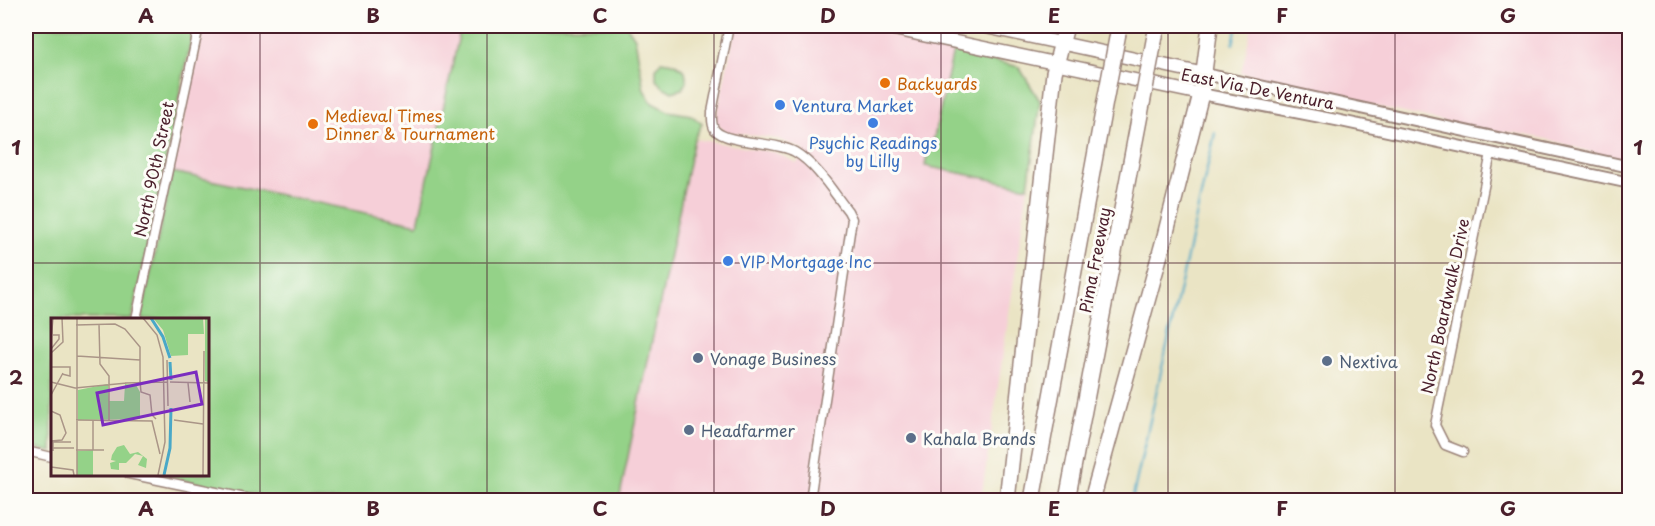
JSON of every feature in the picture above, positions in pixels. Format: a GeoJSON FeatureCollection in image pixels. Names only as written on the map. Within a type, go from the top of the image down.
{"type":"FeatureCollection","features":[{"type":"Feature","properties":{"kind":"highway"},"geometry":{"type":"LineString","coordinates":[[1007,501],[1056,63],[1066,26]]}},
{"type":"Feature","properties":{"kind":"highway","name":"Pima Freeway"},"geometry":{"type":"LineString","coordinates":[[1067,501],[1157,26]]}},
{"type":"Feature","properties":{"kind":"highway"},"geometry":{"type":"LineString","coordinates":[[1092,501],[1166,236],[1201,94],[1210,26]]}},
{"type":"Feature","properties":{"kind":"highway","name":"Pima Freeway"},"geometry":{"type":"LineString","coordinates":[[1032,501],[1118,29]]}},
{"type":"Feature","properties":{"kind":"main road","name":"East Via De Ventura"},"geometry":{"type":"LineString","coordinates":[[880,26],[1201,94]]}},
{"type":"Feature","properties":{"kind":"main road","name":"East Via De Ventura"},"geometry":{"type":"LineString","coordinates":[[981,26],[1205,74]]}},
{"type":"Feature","properties":{"kind":"street","name":"North 90th Street"},"geometry":{"type":"LineString","coordinates":[[136,318],[199,26]]}},
{"type":"Feature","properties":{"kind":"street"},"geometry":{"type":"LineString","coordinates":[[729,26],[712,112],[712,126],[726,137],[793,151],[806,160],[852,219],[810,501]]}},
{"type":"Feature","properties":{"kind":"street","name":"East Via De Ventura"},"geometry":{"type":"LineString","coordinates":[[1205,74],[1629,167]]}},
{"type":"Feature","properties":{"kind":"street","name":"East Via De Ventura"},"geometry":{"type":"LineString","coordinates":[[1201,94],[1336,120],[1629,183]]}},
{"type":"Feature","properties":{"kind":"street","name":"North Boardwalk Drive"},"geometry":{"type":"LineString","coordinates":[[1463,452],[1446,445],[1435,425],[1491,153]]}},
{"type":"Feature","properties":{"kind":"street"},"geometry":{"type":"LineString","coordinates":[[26,451],[51,457]]}},
{"type":"Feature","properties":{"kind":"street"},"geometry":{"type":"LineString","coordinates":[[134,475],[255,501]]}},
{"type":"Feature","properties":{"kind":"shaded area"},"geometry":{"type":"Polygon","coordinates":[[[204,26],[461,26],[418,224],[172,172],[204,26]]]}},
{"type":"Feature","properties":{"kind":"shaded area"},"geometry":{"type":"Polygon","coordinates":[[[736,26],[861,26],[954,48],[932,147],[928,149],[925,166],[1028,187],[981,500],[619,500],[695,139],[774,152],[797,163],[804,150],[778,139],[727,132],[715,122],[736,26]]]}},
{"type":"Feature","properties":{"kind":"shaded area"},"geometry":{"type":"Polygon","coordinates":[[[1252,26],[1629,26],[1629,162],[1551,140],[1515,133],[1480,130],[1315,93],[1241,73],[1252,26]]]}},
{"type":"Feature","properties":{"kind":"green space"},"geometry":{"type":"Polygon","coordinates":[[[26,26],[194,26],[132,318],[51,318],[51,452],[26,446],[26,26]]]}},
{"type":"Feature","properties":{"kind":"green space"},"geometry":{"type":"Polygon","coordinates":[[[461,26],[627,26],[635,38],[644,90],[652,103],[668,111],[691,115],[702,124],[694,139],[619,500],[283,500],[158,475],[208,475],[208,318],[141,318],[172,172],[418,224],[461,26]]]}},
{"type":"Feature","properties":{"kind":"green space"},"geometry":{"type":"Polygon","coordinates":[[[953,51],[1019,67],[1040,101],[1028,187],[925,166],[928,149],[932,147],[953,51]]]}},
{"type":"Feature","properties":{"kind":"green space"},"geometry":{"type":"Polygon","coordinates":[[[661,61],[674,63],[685,71],[687,82],[682,89],[672,92],[656,79],[656,69],[661,61]]]}},
{"type":"Feature","properties":{"kind":"waterway"},"geometry":{"type":"LineString","coordinates":[[1233,44],[1237,26]]}},
{"type":"Feature","properties":{"kind":"waterway"},"geometry":{"type":"LineString","coordinates":[[1132,500],[1215,133]]}},
{"type":"Feature","properties":{"kind":"place","name":"Backyards"},"geometry":{"type":"Point","coordinates":[885,83]}},
{"type":"Feature","properties":{"kind":"place","name":"Ventura Market"},"geometry":{"type":"Point","coordinates":[780,105]}},
{"type":"Feature","properties":{"kind":"place","name":"Psychic Readings by Lilly"},"geometry":{"type":"Point","coordinates":[873,123]}},
{"type":"Feature","properties":{"kind":"place","name":"Medieval Times Dinner & Tournament"},"geometry":{"type":"Point","coordinates":[313,124]}},
{"type":"Feature","properties":{"kind":"place","name":"VIP Mortgage Inc"},"geometry":{"type":"Point","coordinates":[728,261]}},
{"type":"Feature","properties":{"kind":"place","name":"Vonage Business"},"geometry":{"type":"Point","coordinates":[698,358]}},
{"type":"Feature","properties":{"kind":"place","name":"Nextiva"},"geometry":{"type":"Point","coordinates":[1327,361]}},
{"type":"Feature","properties":{"kind":"place","name":"Headfarmer"},"geometry":{"type":"Point","coordinates":[689,430]}},
{"type":"Feature","properties":{"kind":"place","name":"Kahala Brands"},"geometry":{"type":"Point","coordinates":[911,438]}}]}
